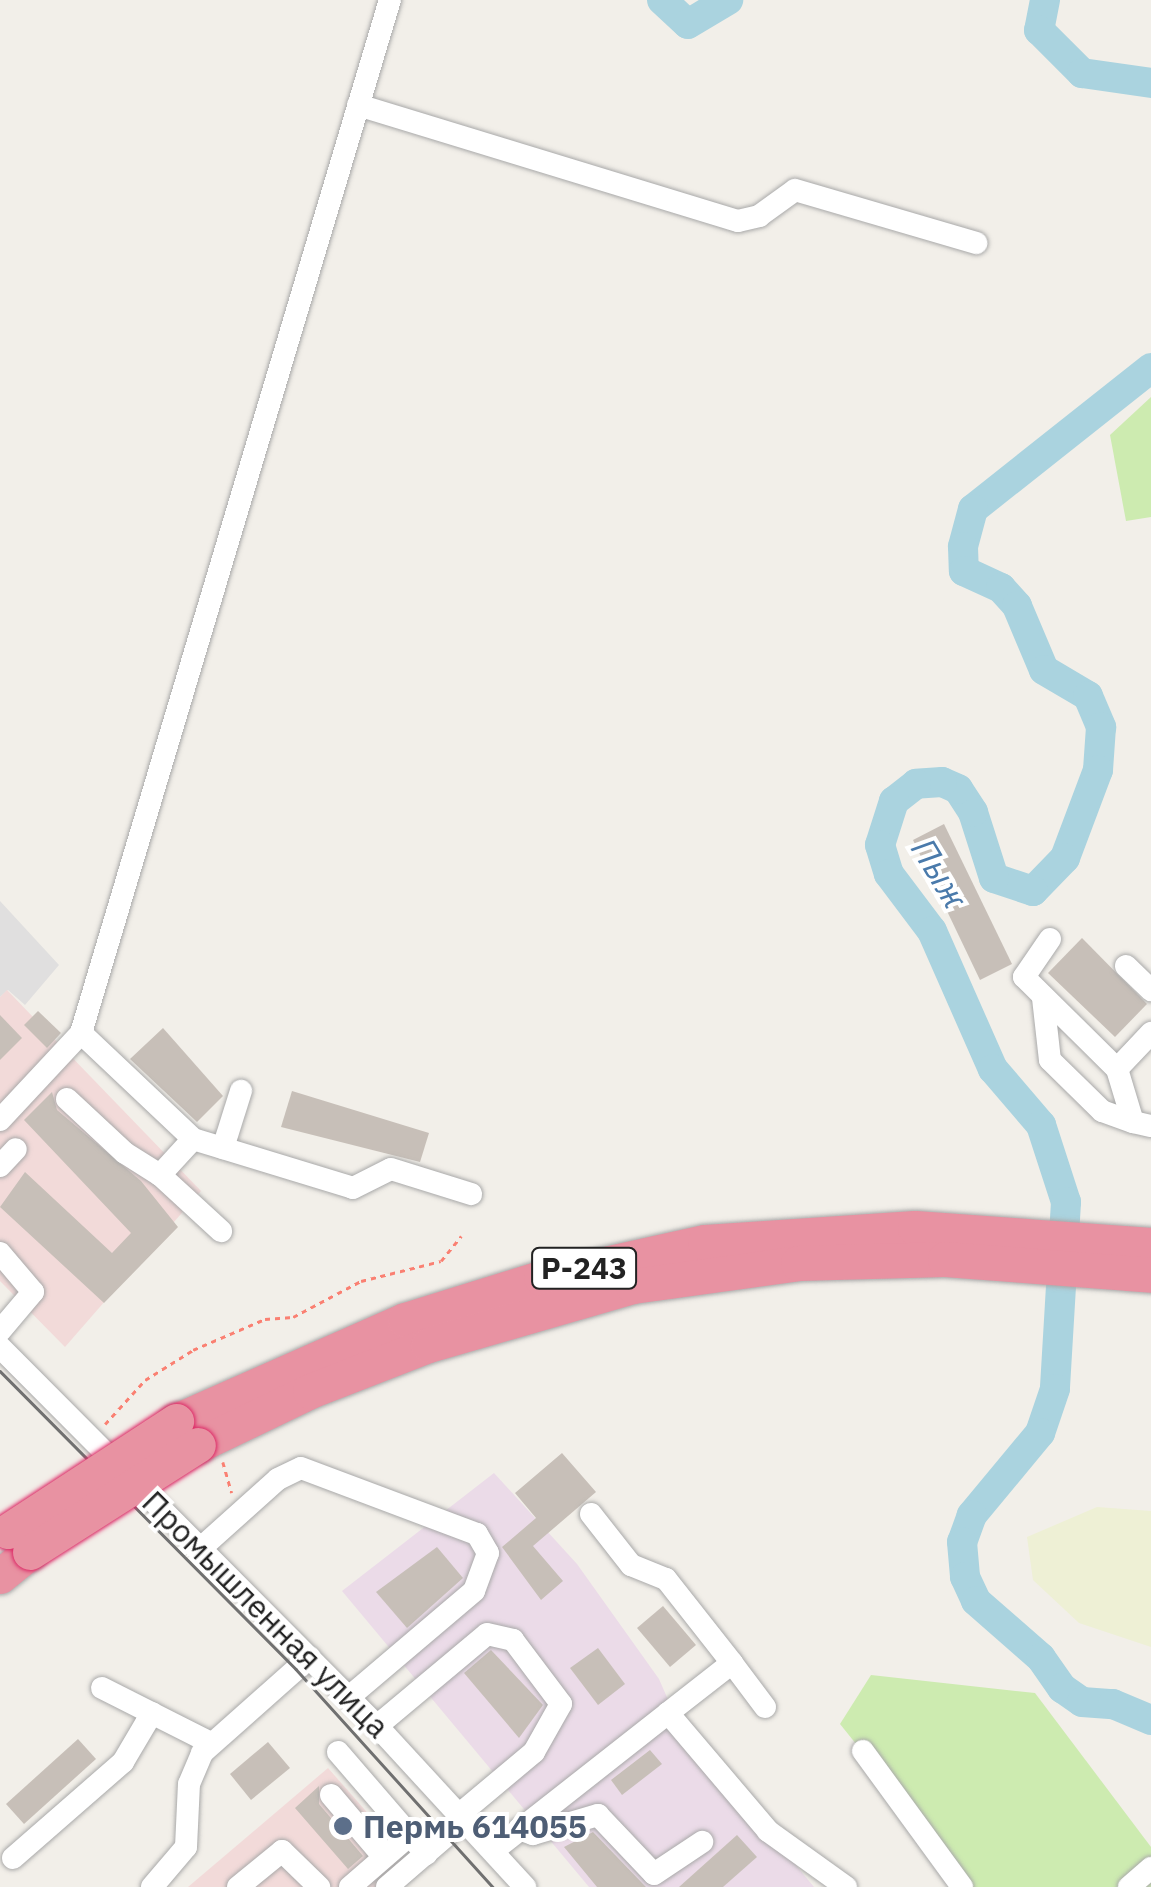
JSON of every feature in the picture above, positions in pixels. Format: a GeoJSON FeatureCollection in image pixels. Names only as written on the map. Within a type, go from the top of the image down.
{"type":"FeatureCollection","features":[{"type":"Feature","properties":{"kind":"highway","name":"Р-243"},"geometry":{"type":"LineString","coordinates":[[0,1576],[13,1540],[198,1441],[310,1390],[428,1346],[633,1286],[798,1264],[1015,1248],[1140,1258]]}},
{"type":"Feature","properties":{"kind":"street"},"geometry":{"type":"LineString","coordinates":[[0,1120],[80,1034],[390,0]]}},
{"type":"Feature","properties":{"kind":"street"},"geometry":{"type":"LineString","coordinates":[[358,104],[738,221],[759,216],[795,190],[976,243]]}},
{"type":"Feature","properties":{"kind":"street"},"geometry":{"type":"LineString","coordinates":[[1050,939],[1024,970],[1043,998],[1117,1069],[1142,1124]]}},
{"type":"Feature","properties":{"kind":"street"},"geometry":{"type":"LineString","coordinates":[[1126,966],[1151,990]]}},
{"type":"Feature","properties":{"kind":"street"},"geometry":{"type":"LineString","coordinates":[[1043,998],[1050,1060],[1102,1112],[1142,1124]]}},
{"type":"Feature","properties":{"kind":"street"},"geometry":{"type":"LineString","coordinates":[[80,1034],[194,1139],[352,1188],[390,1169],[472,1194]]}},
{"type":"Feature","properties":{"kind":"street"},"geometry":{"type":"LineString","coordinates":[[1117,1069],[1151,1034]]}},
{"type":"Feature","properties":{"kind":"street"},"geometry":{"type":"LineString","coordinates":[[223,1148],[241,1091]]}},
{"type":"Feature","properties":{"kind":"street"},"geometry":{"type":"LineString","coordinates":[[68,1099],[125,1153],[160,1174],[220,1231]]}},
{"type":"Feature","properties":{"kind":"street"},"geometry":{"type":"LineString","coordinates":[[160,1174],[194,1139]]}},
{"type":"Feature","properties":{"kind":"street"},"geometry":{"type":"LineString","coordinates":[[0,1253],[33,1292],[0,1331]]}},
{"type":"Feature","properties":{"kind":"street","name":"Промышленная улица"},"geometry":{"type":"LineString","coordinates":[[0,1347],[349,1697],[464,1816],[526,1887]]}},
{"type":"Feature","properties":{"kind":"street"},"geometry":{"type":"LineString","coordinates":[[200,1548],[278,1478],[301,1468],[476,1534],[488,1553],[474,1591],[349,1697]]}},
{"type":"Feature","properties":{"kind":"street"},"geometry":{"type":"LineString","coordinates":[[591,1514],[631,1565],[666,1579],[765,1707]]}},
{"type":"Feature","properties":{"kind":"street"},"geometry":{"type":"LineString","coordinates":[[377,1726],[487,1634],[513,1640],[560,1704],[534,1752],[387,1887]]}},
{"type":"Feature","properties":{"kind":"street"},"geometry":{"type":"LineString","coordinates":[[152,1887],[186,1847],[189,1784],[211,1743],[310,1657]]}},
{"type":"Feature","properties":{"kind":"street"},"geometry":{"type":"LineString","coordinates":[[494,1850],[732,1664]]}},
{"type":"Feature","properties":{"kind":"street"},"geometry":{"type":"LineString","coordinates":[[102,1688],[211,1743]]}},
{"type":"Feature","properties":{"kind":"street"},"geometry":{"type":"LineString","coordinates":[[13,1858],[123,1762],[152,1713]]}},
{"type":"Feature","properties":{"kind":"street"},"geometry":{"type":"LineString","coordinates":[[668,1713],[768,1831],[846,1887]]}},
{"type":"Feature","properties":{"kind":"street"},"geometry":{"type":"LineString","coordinates":[[338,1752],[426,1854]]}},
{"type":"Feature","properties":{"kind":"street"},"geometry":{"type":"LineString","coordinates":[[863,1752],[962,1887]]}},
{"type":"Feature","properties":{"kind":"street"},"geometry":{"type":"LineString","coordinates":[[330,1795],[377,1849]]}},
{"type":"Feature","properties":{"kind":"street"},"geometry":{"type":"LineString","coordinates":[[520,1830],[533,1834],[598,1815],[654,1874],[702,1842]]}},
{"type":"Feature","properties":{"kind":"street"},"geometry":{"type":"LineString","coordinates":[[350,1887],[410,1836]]}},
{"type":"Feature","properties":{"kind":"street"},"geometry":{"type":"LineString","coordinates":[[238,1887],[282,1851],[319,1887]]}},
{"type":"Feature","properties":{"kind":"street"},"geometry":{"type":"LineString","coordinates":[[1129,1887],[1151,1868]]}},
{"type":"Feature","properties":{"kind":"path"},"geometry":{"type":"LineString","coordinates":[[96,1443],[145,1380],[193,1350],[265,1319],[293,1317],[361,1281],[441,1261],[461,1236]]}},
{"type":"Feature","properties":{"kind":"path"},"geometry":{"type":"LineString","coordinates":[[198,1441],[233,1494]]}},
{"type":"Feature","properties":{"kind":"shaded area"},"geometry":{"type":"Polygon","coordinates":[[[0,901],[59,965],[25,1005],[8,990],[0,997],[0,901]]]}},
{"type":"Feature","properties":{"kind":"shaded area"},"geometry":{"type":"Polygon","coordinates":[[[7,990],[201,1191],[65,1347],[0,1281],[0,997],[7,990]]]}},
{"type":"Feature","properties":{"kind":"shaded area"},"geometry":{"type":"Polygon","coordinates":[[[494,1473],[577,1564],[659,1679],[679,1725],[814,1887],[589,1887],[342,1591],[494,1473]]]}},
{"type":"Feature","properties":{"kind":"shaded area"},"geometry":{"type":"Polygon","coordinates":[[[328,1768],[408,1859],[375,1887],[188,1887],[328,1768]]]}},
{"type":"Feature","properties":{"kind":"green space"},"geometry":{"type":"Polygon","coordinates":[[[1151,397],[1151,517],[1126,521],[1110,435],[1151,397]]]}},
{"type":"Feature","properties":{"kind":"green space"},"geometry":{"type":"Polygon","coordinates":[[[1097,1507],[1151,1511],[1151,1647],[1079,1623],[1033,1580],[1027,1537],[1097,1507]]]}},
{"type":"Feature","properties":{"kind":"green space"},"geometry":{"type":"Polygon","coordinates":[[[871,1675],[1035,1693],[1151,1847],[1151,1887],[971,1887],[840,1724],[871,1675]]]}},
{"type":"Feature","properties":{"kind":"building"},"geometry":{"type":"Polygon","coordinates":[[[944,824],[1012,964],[980,980],[913,840],[944,824]]]}},
{"type":"Feature","properties":{"kind":"building"},"geometry":{"type":"Polygon","coordinates":[[[1082,938],[1147,1004],[1115,1037],[1048,973],[1082,938]]]}},
{"type":"Feature","properties":{"kind":"building"},"geometry":{"type":"Polygon","coordinates":[[[38,1011],[61,1033],[47,1048],[24,1025],[38,1011]]]}},
{"type":"Feature","properties":{"kind":"building"},"geometry":{"type":"Polygon","coordinates":[[[0,1015],[22,1038],[0,1060],[0,1015]]]}},
{"type":"Feature","properties":{"kind":"building"},"geometry":{"type":"Polygon","coordinates":[[[163,1028],[223,1096],[197,1122],[130,1059],[163,1028]]]}},
{"type":"Feature","properties":{"kind":"building"},"geometry":{"type":"Polygon","coordinates":[[[292,1091],[429,1133],[420,1162],[281,1127],[292,1091]]]}},
{"type":"Feature","properties":{"kind":"building"},"geometry":{"type":"Polygon","coordinates":[[[52,1092],[57,1110],[141,1181],[178,1227],[104,1303],[0,1207],[25,1172],[112,1253],[131,1233],[24,1120],[52,1092]]]}},
{"type":"Feature","properties":{"kind":"building"},"geometry":{"type":"Polygon","coordinates":[[[562,1453],[596,1492],[533,1546],[563,1581],[541,1600],[502,1547],[536,1518],[515,1493],[562,1453]]]}},
{"type":"Feature","properties":{"kind":"building"},"geometry":{"type":"Polygon","coordinates":[[[437,1547],[463,1578],[407,1628],[376,1592],[437,1547]]]}},
{"type":"Feature","properties":{"kind":"building"},"geometry":{"type":"Polygon","coordinates":[[[663,1606],[696,1645],[670,1667],[637,1628],[663,1606]]]}},
{"type":"Feature","properties":{"kind":"building"},"geometry":{"type":"Polygon","coordinates":[[[598,1648],[625,1684],[598,1705],[570,1668],[598,1648]]]}},
{"type":"Feature","properties":{"kind":"building"},"geometry":{"type":"Polygon","coordinates":[[[491,1650],[543,1705],[519,1738],[464,1673],[491,1650]]]}},
{"type":"Feature","properties":{"kind":"building"},"geometry":{"type":"Polygon","coordinates":[[[78,1739],[96,1759],[24,1824],[6,1804],[78,1739]]]}},
{"type":"Feature","properties":{"kind":"building"},"geometry":{"type":"Polygon","coordinates":[[[268,1742],[290,1768],[251,1800],[230,1774],[268,1742]]]}},
{"type":"Feature","properties":{"kind":"building"},"geometry":{"type":"Polygon","coordinates":[[[650,1750],[662,1764],[622,1795],[611,1780],[650,1750]]]}},
{"type":"Feature","properties":{"kind":"building"},"geometry":{"type":"Polygon","coordinates":[[[319,1786],[319,1804],[363,1856],[348,1869],[295,1808],[319,1786]]]}},
{"type":"Feature","properties":{"kind":"building"},"geometry":{"type":"Polygon","coordinates":[[[593,1832],[646,1887],[597,1887],[564,1847],[593,1832]]]}},
{"type":"Feature","properties":{"kind":"building"},"geometry":{"type":"Polygon","coordinates":[[[737,1835],[757,1857],[723,1887],[679,1887],[737,1835]]]}},
{"type":"Feature","properties":{"kind":"waterway","name":"Пыж"},"geometry":{"type":"LineString","coordinates":[[662,0],[688,24],[728,0]]}},
{"type":"Feature","properties":{"kind":"waterway","name":"Пыж"},"geometry":{"type":"LineString","coordinates":[[1045,0],[1039,30],[1082,73],[1151,83]]}},
{"type":"Feature","properties":{"kind":"waterway","name":"Пыж"},"geometry":{"type":"LineString","coordinates":[[1151,368],[973,509],[963,547],[964,571],[1001,588],[1017,606],[1044,670],[1088,696],[1101,727],[1098,770],[1065,858],[1033,891],[994,878],[973,812],[958,789],[942,782],[916,784],[894,801],[880,845],[889,874],[932,931],[993,1069],[1041,1125],[1066,1202],[1055,1389],[1040,1433],[972,1515],[962,1542],[965,1577],[976,1601],[1041,1658],[1062,1688],[1082,1702],[1113,1704],[1151,1720]]}},
{"type":"Feature","properties":{"kind":"tram line"},"geometry":{"type":"LineString","coordinates":[[0,1371],[296,1669],[493,1887]]}},
{"type":"Feature","properties":{"kind":"place","name":"Пермь 614055"},"geometry":{"type":"Point","coordinates":[343,1826]}}]}
